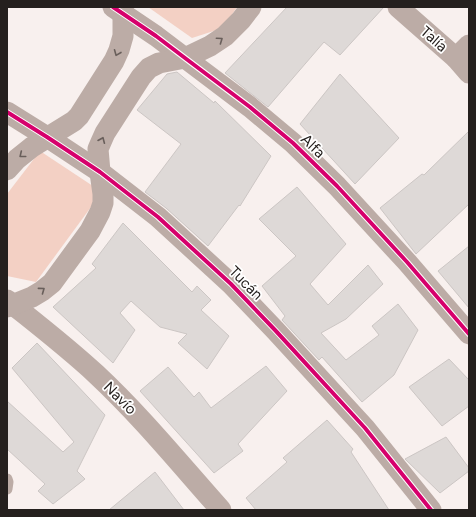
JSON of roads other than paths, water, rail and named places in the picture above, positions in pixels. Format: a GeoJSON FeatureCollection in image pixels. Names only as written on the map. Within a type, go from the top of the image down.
{"type":"FeatureCollection","features":[{"type":"Feature","properties":{"kind":"street"},"geometry":{"type":"LineString","coordinates":[[9,304],[32,297],[52,283],[90,231],[103,203],[98,149],[100,142],[140,77],[149,68],[159,63],[185,58],[210,46],[224,36],[241,20],[251,7]]}},
{"type":"Feature","properties":{"kind":"street","name":"Talía"},"geometry":{"type":"LineString","coordinates":[[398,7],[465,59]]}},
{"type":"Feature","properties":{"kind":"street"},"geometry":{"type":"LineString","coordinates":[[7,170],[17,159],[32,147],[80,116],[114,61],[123,36],[120,10]]}},
{"type":"Feature","properties":{"kind":"street","name":"Alfa"},"geometry":{"type":"LineString","coordinates":[[120,10],[255,111],[292,143],[337,186],[407,262],[469,334]]}},
{"type":"Feature","properties":{"kind":"street","name":"Tucán"},"geometry":{"type":"LineString","coordinates":[[7,112],[100,172],[158,218],[231,284],[276,330],[365,428],[431,510]]}},
{"type":"Feature","properties":{"kind":"street","name":"Navío"},"geometry":{"type":"LineString","coordinates":[[9,304],[69,349],[97,375],[138,417],[221,510]]}},
{"type":"Feature","properties":{"kind":"lane"},"geometry":{"type":"LineString","coordinates":[[7,479],[7,489]]}}]}
